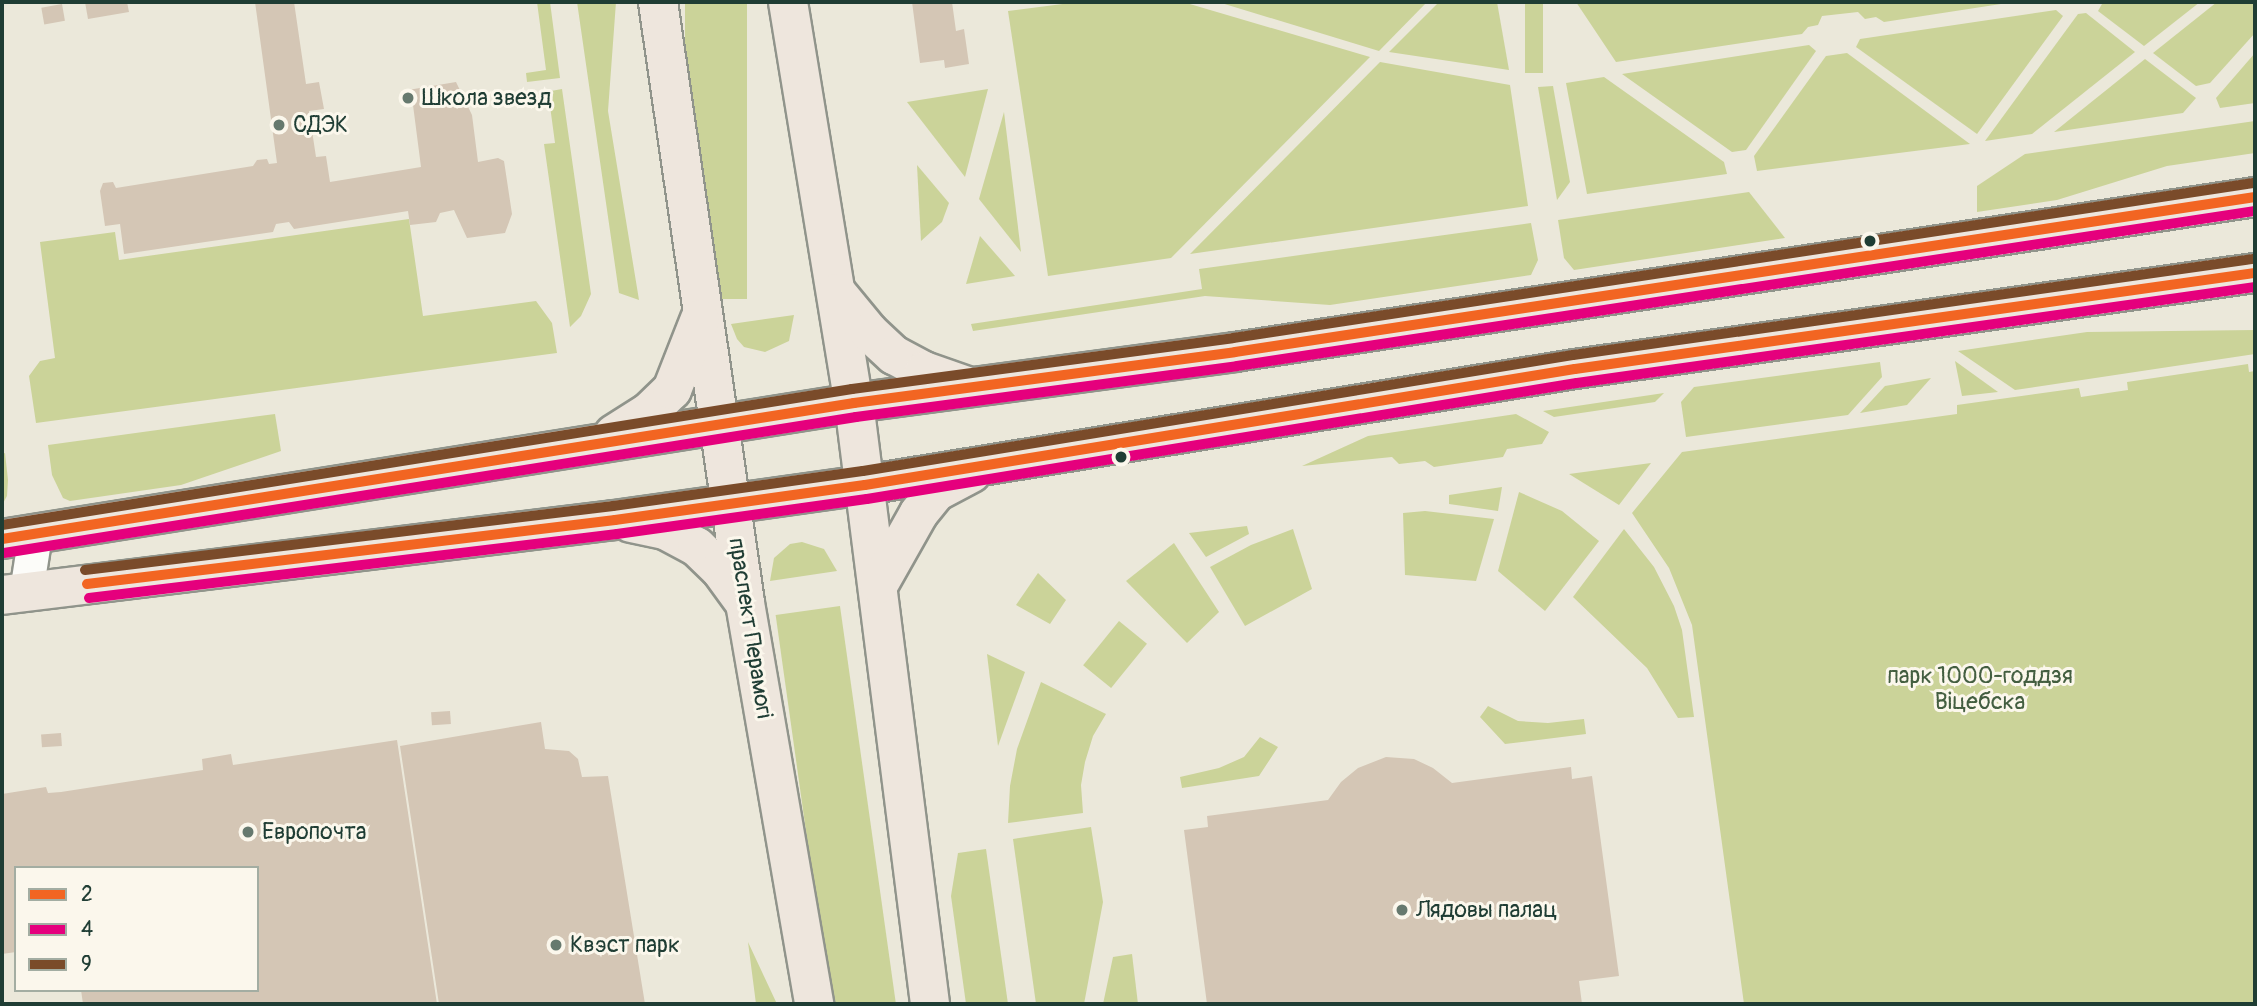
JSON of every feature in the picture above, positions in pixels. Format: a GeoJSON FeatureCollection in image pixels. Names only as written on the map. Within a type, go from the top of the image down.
{"type":"FeatureCollection","features":[{"type":"Feature","properties":{"kind":"main road","name":"праспект Перамогі"},"geometry":{"type":"LineString","coordinates":[[658,2],[744,603],[814,1004]]}},
{"type":"Feature","properties":{"kind":"main road"},"geometry":{"type":"LineString","coordinates":[[788,2],[855,403],[930,1004]]}},
{"type":"Feature","properties":{"kind":"main road"},"geometry":{"type":"LineString","coordinates":[[18,537],[602,441],[855,403],[1235,352],[2255,197]]}},
{"type":"Feature","properties":{"kind":"main road"},"geometry":{"type":"LineString","coordinates":[[14,593],[615,520],[865,485],[1575,369],[2255,272]]}},
{"type":"Feature","properties":{"kind":"main road"},"geometry":{"type":"LineString","coordinates":[[837,293],[869,332],[894,355],[924,371],[972,388]]}},
{"type":"Feature","properties":{"kind":"main road"},"geometry":{"type":"LineString","coordinates":[[602,441],[649,412],[672,390],[702,314]]}},
{"type":"Feature","properties":{"kind":"main road"},"geometry":{"type":"LineString","coordinates":[[879,584],[904,536],[936,492],[986,464]]}},
{"type":"Feature","properties":{"kind":"main road"},"geometry":{"type":"LineString","coordinates":[[615,520],[665,530],[697,547],[720,569],[744,603]]}},
{"type":"Feature","properties":{"kind":"street"},"geometry":{"type":"LineString","coordinates":[[14,593],[18,537]]}},
{"type":"Feature","properties":{"kind":"green space"},"geometry":{"type":"Polygon","coordinates":[[[537,2],[550,2],[560,78],[527,82],[526,73],[546,70],[537,2]]]}},
{"type":"Feature","properties":{"kind":"green space"},"geometry":{"type":"Polygon","coordinates":[[[577,2],[616,2],[608,111],[639,300],[619,293],[577,2]]]}},
{"type":"Feature","properties":{"kind":"green space"},"geometry":{"type":"Polygon","coordinates":[[[685,2],[747,2],[747,299],[685,299],[685,2]]]}},
{"type":"Feature","properties":{"kind":"green space"},"geometry":{"type":"Polygon","coordinates":[[[1078,2],[1183,2],[1370,57],[1171,258],[1048,276],[1008,11],[1078,2]]]}},
{"type":"Feature","properties":{"kind":"green space"},"geometry":{"type":"Polygon","coordinates":[[[1218,2],[1427,2],[1379,51],[1218,2]]]}},
{"type":"Feature","properties":{"kind":"green space"},"geometry":{"type":"Polygon","coordinates":[[[1439,2],[1497,2],[1509,70],[1389,52],[1439,2]]]}},
{"type":"Feature","properties":{"kind":"green space"},"geometry":{"type":"Polygon","coordinates":[[[1525,2],[1543,2],[1543,73],[1525,73],[1525,2]]]}},
{"type":"Feature","properties":{"kind":"green space"},"geometry":{"type":"Polygon","coordinates":[[[1576,2],[2014,2],[1884,22],[1876,17],[1865,19],[1858,12],[1822,16],[1818,25],[1808,27],[1802,34],[1616,62],[1576,2]]]}},
{"type":"Feature","properties":{"kind":"green space"},"geometry":{"type":"Polygon","coordinates":[[[2200,2],[2144,46],[2098,11],[2102,4],[2200,2]]]}},
{"type":"Feature","properties":{"kind":"green space"},"geometry":{"type":"Polygon","coordinates":[[[2217,2],[2255,2],[2255,33],[2210,83],[2196,86],[2153,53],[2217,2]]]}},
{"type":"Feature","properties":{"kind":"green space"},"geometry":{"type":"Polygon","coordinates":[[[2056,10],[2063,16],[1977,134],[1856,47],[1860,39],[2056,10]]]}},
{"type":"Feature","properties":{"kind":"green space"},"geometry":{"type":"Polygon","coordinates":[[[2086,13],[2135,52],[2032,134],[1985,141],[2078,14],[2086,13]]]}},
{"type":"Feature","properties":{"kind":"green space"},"geometry":{"type":"Polygon","coordinates":[[[1809,45],[1816,51],[1746,150],[1732,152],[1622,74],[1809,45]]]}},
{"type":"Feature","properties":{"kind":"green space"},"geometry":{"type":"Polygon","coordinates":[[[1847,53],[1970,144],[1757,171],[1754,156],[1826,56],[1847,53]]]}},
{"type":"Feature","properties":{"kind":"green space"},"geometry":{"type":"Polygon","coordinates":[[[2255,53],[2255,103],[2220,108],[2216,98],[2255,53]]]}},
{"type":"Feature","properties":{"kind":"green space"},"geometry":{"type":"Polygon","coordinates":[[[2145,59],[2196,98],[2183,113],[2054,132],[2145,59]]]}},
{"type":"Feature","properties":{"kind":"green space"},"geometry":{"type":"Polygon","coordinates":[[[1380,62],[1510,85],[1528,206],[1190,254],[1380,62]]]}},
{"type":"Feature","properties":{"kind":"green space"},"geometry":{"type":"Polygon","coordinates":[[[1604,77],[1724,162],[1727,174],[1587,194],[1566,83],[1604,77]]]}},
{"type":"Feature","properties":{"kind":"green space"},"geometry":{"type":"Polygon","coordinates":[[[1553,86],[1570,182],[1557,200],[1538,87],[1553,86]]]}},
{"type":"Feature","properties":{"kind":"green space"},"geometry":{"type":"Polygon","coordinates":[[[562,89],[591,294],[581,316],[570,327],[544,144],[555,143],[550,106],[531,108],[529,95],[562,89]]]}},
{"type":"Feature","properties":{"kind":"green space"},"geometry":{"type":"Polygon","coordinates":[[[988,89],[965,177],[907,102],[988,89]]]}},
{"type":"Feature","properties":{"kind":"green space"},"geometry":{"type":"Polygon","coordinates":[[[1004,112],[1021,252],[979,199],[1004,112]]]}},
{"type":"Feature","properties":{"kind":"green space"},"geometry":{"type":"Polygon","coordinates":[[[2255,121],[2255,153],[2167,166],[2057,200],[1977,212],[1977,186],[2025,154],[2255,121]]]}},
{"type":"Feature","properties":{"kind":"green space"},"geometry":{"type":"Polygon","coordinates":[[[917,165],[949,203],[942,222],[921,241],[917,165]]]}},
{"type":"Feature","properties":{"kind":"green space"},"geometry":{"type":"Polygon","coordinates":[[[1749,192],[1785,238],[1574,270],[1564,258],[1558,220],[1749,192]]]}},
{"type":"Feature","properties":{"kind":"green space"},"geometry":{"type":"Polygon","coordinates":[[[409,219],[423,316],[536,301],[552,323],[557,353],[36,423],[29,376],[40,361],[55,358],[40,242],[115,232],[119,260],[409,219]]]}},
{"type":"Feature","properties":{"kind":"green space"},"geometry":{"type":"Polygon","coordinates":[[[1531,223],[1538,260],[1531,275],[1330,305],[1205,296],[973,331],[971,324],[1202,289],[1199,269],[1531,223]]]}},
{"type":"Feature","properties":{"kind":"green space"},"geometry":{"type":"Polygon","coordinates":[[[980,236],[1015,276],[966,284],[980,236]]]}},
{"type":"Feature","properties":{"kind":"green space"},"geometry":{"type":"Polygon","coordinates":[[[794,315],[789,341],[765,352],[744,347],[737,339],[731,324],[794,315]]]}},
{"type":"Feature","properties":{"kind":"green space"},"geometry":{"type":"Polygon","coordinates":[[[2255,330],[2255,354],[2015,390],[1958,351],[2087,332],[2255,330]]]}},
{"type":"Feature","properties":{"kind":"green space"},"geometry":{"type":"Polygon","coordinates":[[[1955,361],[1998,392],[1962,396],[1955,361]]]}},
{"type":"Feature","properties":{"kind":"green space"},"geometry":{"type":"Polygon","coordinates":[[[1880,362],[1882,377],[1848,415],[1686,437],[1681,402],[1694,387],[1880,362]]]}},
{"type":"Feature","properties":{"kind":"green space","name":"парк 1000-годдзя Віцебска"},"geometry":{"type":"Polygon","coordinates":[[[2248,364],[2249,372],[2255,371],[2255,1004],[1744,1004],[1692,625],[1669,568],[1632,513],[1682,452],[1957,414],[1957,405],[2079,388],[2081,397],[2128,390],[2127,382],[2248,364]]]}},
{"type":"Feature","properties":{"kind":"green space"},"geometry":{"type":"Polygon","coordinates":[[[1931,378],[1907,405],[1860,413],[1885,386],[1931,378]]]}},
{"type":"Feature","properties":{"kind":"green space"},"geometry":{"type":"Polygon","coordinates":[[[1664,393],[1655,402],[1554,417],[1543,411],[1664,393]]]}},
{"type":"Feature","properties":{"kind":"green space"},"geometry":{"type":"Polygon","coordinates":[[[275,414],[281,451],[181,485],[70,501],[63,498],[52,475],[48,445],[275,414]]]}},
{"type":"Feature","properties":{"kind":"green space"},"geometry":{"type":"Polygon","coordinates":[[[1516,414],[1549,432],[1542,444],[1507,449],[1503,457],[1434,467],[1425,461],[1399,464],[1392,457],[1302,466],[1368,436],[1516,414]]]}},
{"type":"Feature","properties":{"kind":"green space"},"geometry":{"type":"Polygon","coordinates":[[[5,453],[8,480],[7,496],[2,505],[2,454],[5,453]]]}},
{"type":"Feature","properties":{"kind":"green space"},"geometry":{"type":"Polygon","coordinates":[[[1651,463],[1619,505],[1569,474],[1651,463]]]}},
{"type":"Feature","properties":{"kind":"green space"},"geometry":{"type":"Polygon","coordinates":[[[1502,487],[1498,511],[1449,504],[1449,495],[1502,487]]]}},
{"type":"Feature","properties":{"kind":"green space"},"geometry":{"type":"Polygon","coordinates":[[[1519,492],[1562,511],[1599,541],[1545,611],[1498,571],[1519,492]]]}},
{"type":"Feature","properties":{"kind":"green space"},"geometry":{"type":"Polygon","coordinates":[[[1425,511],[1494,519],[1476,581],[1405,575],[1403,513],[1425,511]]]}},
{"type":"Feature","properties":{"kind":"green space"},"geometry":{"type":"Polygon","coordinates":[[[1247,526],[1249,534],[1206,557],[1189,533],[1247,526]]]}},
{"type":"Feature","properties":{"kind":"green space"},"geometry":{"type":"Polygon","coordinates":[[[1293,529],[1312,589],[1245,626],[1210,567],[1251,545],[1293,529]]]}},
{"type":"Feature","properties":{"kind":"green space"},"geometry":{"type":"Polygon","coordinates":[[[1624,529],[1654,567],[1674,606],[1682,630],[1694,717],[1678,718],[1647,668],[1573,597],[1624,529]]]}},
{"type":"Feature","properties":{"kind":"green space"},"geometry":{"type":"Polygon","coordinates":[[[802,542],[824,549],[837,571],[770,581],[774,558],[790,544],[802,542]]]}},
{"type":"Feature","properties":{"kind":"green space"},"geometry":{"type":"Polygon","coordinates":[[[1174,543],[1219,612],[1187,643],[1126,581],[1174,543]]]}},
{"type":"Feature","properties":{"kind":"green space"},"geometry":{"type":"Polygon","coordinates":[[[1038,573],[1066,600],[1050,624],[1016,605],[1038,573]]]}},
{"type":"Feature","properties":{"kind":"green space"},"geometry":{"type":"Polygon","coordinates":[[[840,606],[896,1004],[830,1004],[776,615],[840,606]]]}},
{"type":"Feature","properties":{"kind":"green space"},"geometry":{"type":"Polygon","coordinates":[[[1119,621],[1147,644],[1111,688],[1083,665],[1119,621]]]}},
{"type":"Feature","properties":{"kind":"green space"},"geometry":{"type":"Polygon","coordinates":[[[987,654],[1025,672],[998,746],[987,654]]]}},
{"type":"Feature","properties":{"kind":"green space"},"geometry":{"type":"Polygon","coordinates":[[[1041,682],[1106,714],[1093,736],[1085,762],[1081,785],[1083,813],[1008,823],[1010,786],[1017,749],[1041,682]]]}},
{"type":"Feature","properties":{"kind":"green space"},"geometry":{"type":"Polygon","coordinates":[[[1488,706],[1518,721],[1548,723],[1584,719],[1586,734],[1505,744],[1480,717],[1488,706]]]}},
{"type":"Feature","properties":{"kind":"green space"},"geometry":{"type":"Polygon","coordinates":[[[1260,737],[1278,747],[1259,776],[1182,788],[1180,777],[1219,768],[1244,757],[1260,737]]]}},
{"type":"Feature","properties":{"kind":"green space"},"geometry":{"type":"Polygon","coordinates":[[[1091,827],[1103,902],[1084,1004],[1036,1004],[1013,839],[1091,827]]]}},
{"type":"Feature","properties":{"kind":"green space"},"geometry":{"type":"Polygon","coordinates":[[[986,849],[1008,1004],[966,1004],[951,896],[958,853],[986,849]]]}},
{"type":"Feature","properties":{"kind":"green space"},"geometry":{"type":"Polygon","coordinates":[[[748,942],[777,1004],[756,1004],[748,942]]]}},
{"type":"Feature","properties":{"kind":"green space"},"geometry":{"type":"Polygon","coordinates":[[[1132,954],[1138,1004],[1103,1004],[1113,957],[1132,954]]]}},
{"type":"Feature","properties":{"kind":"building"},"geometry":{"type":"Polygon","coordinates":[[[85,2],[127,2],[129,12],[88,19],[85,2]]]}},
{"type":"Feature","properties":{"kind":"building"},"geometry":{"type":"Polygon","coordinates":[[[255,2],[294,2],[306,84],[319,82],[324,109],[309,111],[316,157],[326,156],[330,182],[421,167],[413,105],[405,107],[402,91],[456,82],[472,115],[478,162],[498,158],[504,161],[512,214],[505,233],[467,238],[454,210],[440,213],[436,222],[410,225],[408,211],[294,229],[289,222],[276,224],[273,232],[124,254],[120,224],[105,226],[100,191],[103,183],[113,182],[116,188],[253,166],[257,160],[267,159],[269,164],[277,163],[255,2]]]}},
{"type":"Feature","properties":{"kind":"building"},"geometry":{"type":"Polygon","coordinates":[[[912,2],[952,2],[956,31],[964,29],[969,64],[945,68],[944,60],[920,63],[912,2]]]}},
{"type":"Feature","properties":{"kind":"building"},"geometry":{"type":"Polygon","coordinates":[[[62,4],[65,21],[44,24],[41,8],[62,4]]]}},
{"type":"Feature","properties":{"kind":"building"},"geometry":{"type":"Polygon","coordinates":[[[450,711],[451,724],[432,725],[431,712],[450,711]]]}},
{"type":"Feature","properties":{"kind":"building"},"geometry":{"type":"Polygon","coordinates":[[[541,722],[545,749],[569,751],[578,759],[582,777],[608,776],[645,1004],[439,1004],[400,746],[541,722]]]}},
{"type":"Feature","properties":{"kind":"building"},"geometry":{"type":"Polygon","coordinates":[[[61,733],[62,746],[42,747],[41,734],[61,733]]]}},
{"type":"Feature","properties":{"kind":"building"},"geometry":{"type":"Polygon","coordinates":[[[397,740],[437,1004],[83,1004],[81,992],[259,992],[259,866],[14,866],[14,952],[2,954],[2,794],[46,787],[48,793],[61,792],[203,770],[202,759],[231,754],[233,765],[397,740]]]}},
{"type":"Feature","properties":{"kind":"building","name":"Лядовы палац"},"geometry":{"type":"Polygon","coordinates":[[[1386,757],[1414,759],[1433,768],[1452,783],[1571,767],[1572,779],[1592,776],[1619,976],[1579,981],[1582,1004],[1207,1004],[1184,830],[1208,827],[1207,816],[1328,800],[1341,782],[1358,768],[1386,757]]]}},
{"type":"Feature","properties":{"kind":"transit line","name":"9"},"geometry":{"type":"LineString","coordinates":[[2,525],[852,389],[1233,338],[2253,183]]}},
{"type":"Feature","properties":{"kind":"transit line","name":"2"},"geometry":{"type":"LineString","coordinates":[[2,539],[854,403],[1235,352],[2255,197]]}},
{"type":"Feature","properties":{"kind":"transit line","name":"4"},"geometry":{"type":"LineString","coordinates":[[4,553],[856,417],[1237,366],[2255,211]]}},
{"type":"Feature","properties":{"kind":"transit line","name":"9"},"geometry":{"type":"LineString","coordinates":[[85,570],[613,506],[863,471],[1573,355],[2253,259]]}},
{"type":"Feature","properties":{"kind":"transit line","name":"2"},"geometry":{"type":"LineString","coordinates":[[87,584],[615,520],[865,485],[1575,369],[2255,273]]}},
{"type":"Feature","properties":{"kind":"transit line","name":"4"},"geometry":{"type":"LineString","coordinates":[[89,598],[617,534],[867,499],[1577,383],[2255,287]]}},
{"type":"Feature","properties":{"kind":"place","name":"Школа звезд"},"geometry":{"type":"Point","coordinates":[408,98]}},
{"type":"Feature","properties":{"kind":"place","name":"СДЭК"},"geometry":{"type":"Point","coordinates":[279,125]}},
{"type":"Feature","properties":{"kind":"place","name":"Европочта"},"geometry":{"type":"Point","coordinates":[248,832]}},
{"type":"Feature","properties":{"kind":"place","name":"Лядовы палац"},"geometry":{"type":"Point","coordinates":[1402,910]}},
{"type":"Feature","properties":{"kind":"place","name":"Квэст парк"},"geometry":{"type":"Point","coordinates":[556,945]}}]}
